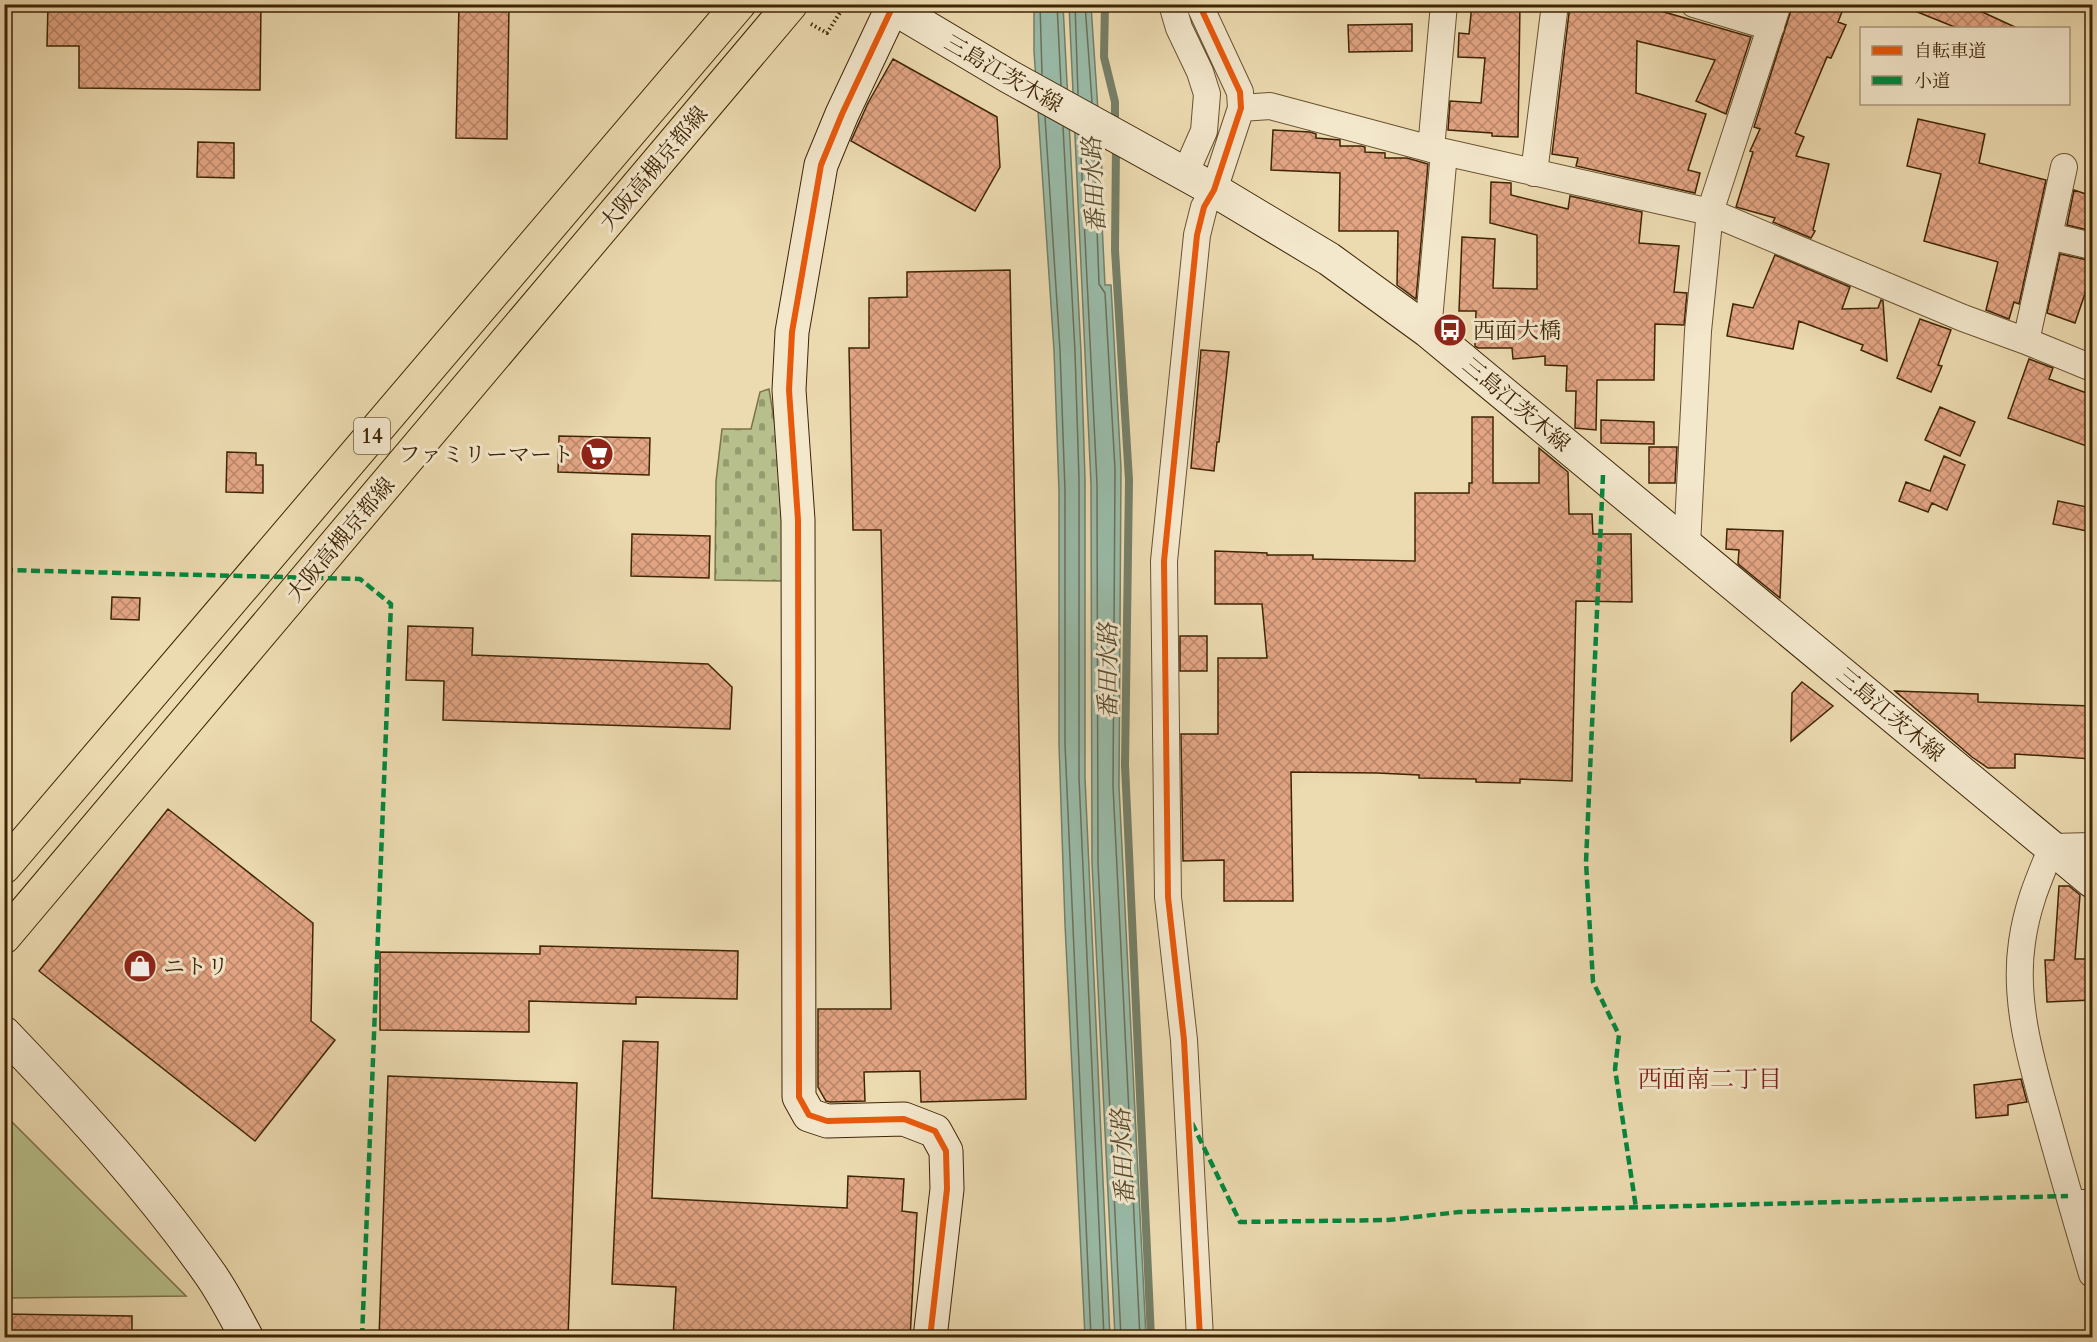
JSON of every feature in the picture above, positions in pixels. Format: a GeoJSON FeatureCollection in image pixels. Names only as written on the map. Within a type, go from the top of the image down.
{"type":"FeatureCollection","features":[{"type":"Feature","properties":{"kind":"main road","name":"大阪高槻京都線"},"geometry":{"type":"LineString","coordinates":[[4,867],[739,4]]}},
{"type":"Feature","properties":{"kind":"main road","name":"大阪高槻京都線"},"geometry":{"type":"LineString","coordinates":[[4,937],[798,12]]}},
{"type":"Feature","properties":{"kind":"street"},"geometry":{"type":"LineString","coordinates":[[1172,4],[1179,28],[1200,72],[1207,94],[1204,131],[1185,174]]}},
{"type":"Feature","properties":{"kind":"street"},"geometry":{"type":"LineString","coordinates":[[1199,4],[1240,92],[1241,108],[1214,190],[1204,207],[1197,235],[1164,561],[1168,897],[1184,1040],[1200,1338]]}},
{"type":"Feature","properties":{"kind":"street"},"geometry":{"type":"LineString","coordinates":[[1428,331],[1444,4]]}},
{"type":"Feature","properties":{"kind":"street"},"geometry":{"type":"LineString","coordinates":[[1534,173],[1555,4]]}},
{"type":"Feature","properties":{"kind":"street"},"geometry":{"type":"LineString","coordinates":[[1687,545],[1698,331],[1710,212],[1774,16],[1694,4]]}},
{"type":"Feature","properties":{"kind":"street"},"geometry":{"type":"LineString","coordinates":[[890,6],[821,165],[792,332],[789,390],[798,520],[799,1097],[809,1115],[827,1121],[904,1119],[935,1131],[946,1151],[947,1188],[930,1338]]}},
{"type":"Feature","properties":{"kind":"street","name":"三島江茨木線"},"geometry":{"type":"LineString","coordinates":[[890,6],[1008,76],[1214,190],[1329,259],[1428,331],[2092,881]]}},
{"type":"Feature","properties":{"kind":"street"},"geometry":{"type":"LineString","coordinates":[[1241,108],[1270,106],[1438,151],[1710,212],[1963,318],[2092,368]]}},
{"type":"Feature","properties":{"kind":"street"},"geometry":{"type":"LineString","coordinates":[[2026,341],[2064,167]]}},
{"type":"Feature","properties":{"kind":"street"},"geometry":{"type":"LineString","coordinates":[[2049,236],[2092,246]]}},
{"type":"Feature","properties":{"kind":"street"},"geometry":{"type":"LineString","coordinates":[[2092,846],[2052,848],[2030,900],[2021,945],[2020,1000],[2035,1074],[2080,1196],[2092,1274]]}},
{"type":"Feature","properties":{"kind":"street"},"geometry":{"type":"LineString","coordinates":[[4,1033],[68,1099],[157,1204],[211,1275],[247,1338]]}},
{"type":"Feature","properties":{"kind":"path"},"geometry":{"type":"LineString","coordinates":[[798,12],[827,33],[843,8]]}},
{"type":"Feature","properties":{"kind":"green space"},"geometry":{"type":"Polygon","coordinates":[[[769,389],[781,462],[785,581],[715,580],[716,481],[722,429],[751,429],[760,392],[769,389]]]}},
{"type":"Feature","properties":{"kind":"green space"},"geometry":{"type":"Polygon","coordinates":[[[5,1115],[186,1296],[5,1298],[5,1115]]]}},
{"type":"Feature","properties":{"kind":"water"},"geometry":{"type":"Polygon","coordinates":[[[1034,5],[1063,5],[1081,352],[1085,479],[1085,778],[1110,1337],[1085,1337],[1065,924],[1059,744],[1059,491],[1054,350],[1034,51],[1034,5]]]}},
{"type":"Feature","properties":{"kind":"water","name":"番田水路"},"geometry":{"type":"Polygon","coordinates":[[[1069,5],[1091,5],[1102,171],[1105,285],[1111,285],[1121,468],[1119,786],[1146,1337],[1115,1337],[1092,863],[1091,484],[1069,5]]]}},
{"type":"Feature","properties":{"kind":"building"},"geometry":{"type":"Polygon","coordinates":[[[48,4],[261,4],[260,90],[79,88],[79,46],[47,46],[48,4]]]}},
{"type":"Feature","properties":{"kind":"building"},"geometry":{"type":"Polygon","coordinates":[[[459,4],[509,4],[507,139],[456,138],[459,4]]]}},
{"type":"Feature","properties":{"kind":"building"},"geometry":{"type":"Polygon","coordinates":[[[1472,4],[1520,4],[1518,137],[1448,130],[1450,101],[1481,103],[1485,58],[1458,57],[1459,33],[1469,34],[1472,4]]]}},
{"type":"Feature","properties":{"kind":"building"},"geometry":{"type":"Polygon","coordinates":[[[1610,4],[1624,4],[1642,9],[1643,6],[1751,37],[1726,114],[1696,101],[1715,60],[1637,41],[1636,93],[1706,114],[1688,170],[1700,173],[1695,193],[1576,166],[1578,158],[1552,154],[1570,5],[1610,6],[1610,4]]]}},
{"type":"Feature","properties":{"kind":"building"},"geometry":{"type":"Polygon","coordinates":[[[1793,4],[1845,4],[1838,22],[1846,25],[1831,58],[1827,57],[1795,133],[1804,137],[1796,156],[1829,164],[1813,230],[1815,231],[1811,238],[1773,222],[1775,218],[1736,207],[1753,152],[1750,151],[1760,129],[1754,127],[1793,4]]]}},
{"type":"Feature","properties":{"kind":"building"},"geometry":{"type":"Polygon","coordinates":[[[1965,4],[2015,27],[1955,27],[1900,5],[1965,4]]]}},
{"type":"Feature","properties":{"kind":"building"},"geometry":{"type":"Polygon","coordinates":[[[1412,24],[1412,51],[1349,52],[1348,25],[1412,24]]]}},
{"type":"Feature","properties":{"kind":"building"},"geometry":{"type":"Polygon","coordinates":[[[893,59],[997,117],[1000,167],[975,211],[851,141],[868,103],[893,59]]]}},
{"type":"Feature","properties":{"kind":"building"},"geometry":{"type":"Polygon","coordinates":[[[1918,119],[1985,134],[1979,163],[2046,180],[2019,304],[2014,302],[2009,319],[1986,310],[1998,262],[1924,241],[1941,174],[1907,166],[1918,119]]]}},
{"type":"Feature","properties":{"kind":"building"},"geometry":{"type":"Polygon","coordinates":[[[1273,130],[1310,132],[1316,134],[1316,138],[1340,140],[1340,146],[1361,146],[1365,147],[1365,152],[1385,153],[1385,158],[1407,158],[1428,164],[1416,299],[1397,285],[1398,231],[1339,231],[1340,173],[1271,170],[1273,130]]]}},
{"type":"Feature","properties":{"kind":"building"},"geometry":{"type":"Polygon","coordinates":[[[198,142],[234,143],[234,178],[197,177],[198,142]]]}},
{"type":"Feature","properties":{"kind":"building"},"geometry":{"type":"Polygon","coordinates":[[[1491,182],[1511,183],[1511,195],[1568,209],[1570,196],[1642,212],[1639,243],[1679,246],[1674,292],[1687,293],[1684,325],[1655,324],[1654,380],[1597,380],[1596,430],[1575,428],[1576,391],[1566,391],[1567,366],[1545,365],[1545,356],[1513,359],[1512,348],[1478,348],[1475,346],[1476,311],[1459,311],[1462,237],[1495,239],[1493,288],[1537,289],[1537,235],[1490,223],[1491,182]]]}},
{"type":"Feature","properties":{"kind":"building"},"geometry":{"type":"Polygon","coordinates":[[[2074,190],[2092,196],[2092,231],[2067,225],[2074,190]]]}},
{"type":"Feature","properties":{"kind":"building"},"geometry":{"type":"Polygon","coordinates":[[[2060,254],[2092,261],[2092,273],[2075,323],[2047,313],[2060,254]]]}},
{"type":"Feature","properties":{"kind":"building"},"geometry":{"type":"Polygon","coordinates":[[[1775,255],[1850,287],[1842,309],[1878,308],[1881,300],[1883,301],[1887,361],[1861,350],[1863,345],[1799,321],[1793,349],[1727,336],[1733,304],[1753,308],[1775,255]]]}},
{"type":"Feature","properties":{"kind":"building"},"geometry":{"type":"Polygon","coordinates":[[[1010,270],[1026,1099],[921,1102],[920,1071],[864,1072],[865,1101],[830,1102],[826,1101],[818,1087],[818,1009],[891,1009],[881,530],[853,530],[849,348],[869,348],[869,298],[907,297],[907,272],[1010,270]]]}},
{"type":"Feature","properties":{"kind":"building"},"geometry":{"type":"Polygon","coordinates":[[[1920,319],[1951,330],[1938,365],[1942,366],[1931,392],[1897,378],[1920,319]]]}},
{"type":"Feature","properties":{"kind":"building"},"geometry":{"type":"Polygon","coordinates":[[[1201,350],[1229,352],[1214,471],[1191,468],[1201,350]]]}},
{"type":"Feature","properties":{"kind":"building"},"geometry":{"type":"Polygon","coordinates":[[[2029,359],[2053,368],[2049,379],[2092,395],[2092,448],[2008,418],[2029,359]]]}},
{"type":"Feature","properties":{"kind":"building"},"geometry":{"type":"Polygon","coordinates":[[[1940,407],[1975,422],[1960,456],[1925,440],[1940,407]]]}},
{"type":"Feature","properties":{"kind":"building"},"geometry":{"type":"Polygon","coordinates":[[[1472,417],[1493,417],[1493,483],[1539,483],[1539,448],[1568,472],[1569,514],[1592,514],[1593,534],[1631,534],[1632,602],[1576,601],[1572,781],[1520,779],[1520,783],[1476,782],[1476,779],[1419,778],[1419,775],[1291,772],[1293,901],[1224,901],[1224,860],[1183,861],[1181,734],[1218,734],[1218,658],[1267,658],[1262,604],[1215,604],[1215,551],[1267,553],[1267,555],[1313,555],[1313,559],[1415,561],[1415,493],[1469,493],[1469,483],[1472,483],[1472,417]]]}},
{"type":"Feature","properties":{"kind":"building"},"geometry":{"type":"Polygon","coordinates":[[[1601,420],[1654,422],[1654,444],[1601,443],[1601,420]]]}},
{"type":"Feature","properties":{"kind":"building"},"geometry":{"type":"Polygon","coordinates":[[[559,436],[650,438],[649,475],[558,472],[559,436]]]}},
{"type":"Feature","properties":{"kind":"building"},"geometry":{"type":"Polygon","coordinates":[[[1649,447],[1677,447],[1675,483],[1649,483],[1649,447]]]}},
{"type":"Feature","properties":{"kind":"building"},"geometry":{"type":"Polygon","coordinates":[[[227,452],[256,453],[256,465],[263,465],[263,493],[226,492],[227,452]]]}},
{"type":"Feature","properties":{"kind":"building"},"geometry":{"type":"Polygon","coordinates":[[[1944,456],[1965,465],[1947,510],[1932,503],[1928,512],[1899,501],[1906,482],[1930,491],[1944,456]]]}},
{"type":"Feature","properties":{"kind":"building"},"geometry":{"type":"Polygon","coordinates":[[[2058,501],[2092,508],[2092,532],[2053,524],[2058,501]]]}},
{"type":"Feature","properties":{"kind":"building"},"geometry":{"type":"Polygon","coordinates":[[[1727,529],[1783,531],[1780,598],[1738,564],[1739,550],[1726,549],[1727,529]]]}},
{"type":"Feature","properties":{"kind":"building"},"geometry":{"type":"Polygon","coordinates":[[[632,534],[710,536],[709,578],[631,576],[632,534]]]}},
{"type":"Feature","properties":{"kind":"building"},"geometry":{"type":"Polygon","coordinates":[[[112,597],[140,598],[139,620],[111,619],[112,597]]]}},
{"type":"Feature","properties":{"kind":"building"},"geometry":{"type":"Polygon","coordinates":[[[408,626],[473,628],[472,655],[708,664],[732,687],[730,729],[443,720],[444,681],[406,680],[408,626]]]}},
{"type":"Feature","properties":{"kind":"building"},"geometry":{"type":"Polygon","coordinates":[[[1180,636],[1207,636],[1207,671],[1180,671],[1180,636]]]}},
{"type":"Feature","properties":{"kind":"building"},"geometry":{"type":"Polygon","coordinates":[[[1802,682],[1833,706],[1791,741],[1792,693],[1802,682]]]}},
{"type":"Feature","properties":{"kind":"building"},"geometry":{"type":"Polygon","coordinates":[[[1895,691],[1978,694],[1978,702],[2092,706],[2092,759],[2015,754],[2015,768],[1988,768],[1895,691]]]}},
{"type":"Feature","properties":{"kind":"building"},"geometry":{"type":"Polygon","coordinates":[[[168,809],[313,923],[311,1021],[335,1040],[255,1141],[39,971],[168,809]]]}},
{"type":"Feature","properties":{"kind":"building"},"geometry":{"type":"Polygon","coordinates":[[[2059,886],[2069,886],[2080,895],[2075,959],[2092,959],[2092,1000],[2047,1002],[2045,960],[2054,960],[2059,886]]]}},
{"type":"Feature","properties":{"kind":"building"},"geometry":{"type":"Polygon","coordinates":[[[540,946],[738,951],[737,999],[636,997],[636,1004],[529,1001],[529,1032],[380,1030],[380,952],[540,954],[540,946]]]}},
{"type":"Feature","properties":{"kind":"building"},"geometry":{"type":"Polygon","coordinates":[[[623,1041],[658,1042],[652,1198],[847,1208],[848,1176],[904,1179],[902,1211],[917,1213],[910,1338],[673,1338],[676,1287],[612,1284],[623,1041]]]}},
{"type":"Feature","properties":{"kind":"building"},"geometry":{"type":"Polygon","coordinates":[[[388,1076],[577,1083],[568,1338],[379,1338],[388,1076]]]}},
{"type":"Feature","properties":{"kind":"building"},"geometry":{"type":"Polygon","coordinates":[[[2021,1079],[2027,1102],[2008,1105],[2008,1115],[1976,1118],[1974,1085],[2021,1079]]]}},
{"type":"Feature","properties":{"kind":"building"},"geometry":{"type":"Polygon","coordinates":[[[4,1314],[132,1316],[132,1338],[4,1338],[4,1314]]]}},
{"type":"Feature","properties":{"kind":"waterway"},"geometry":{"type":"LineString","coordinates":[[1105,4],[1104,57],[1115,102],[1115,126]]}},
{"type":"Feature","properties":{"kind":"waterway","name":"番田水路"},"geometry":{"type":"LineString","coordinates":[[1116,145],[1115,250],[1129,480],[1125,765],[1151,1338]]}},
{"type":"Feature","properties":{"kind":"marked path"},"geometry":{"type":"LineString","coordinates":[[1603,475],[1586,862],[1593,982],[1619,1035],[1615,1069],[1636,1208]]}},
{"type":"Feature","properties":{"kind":"marked path"},"geometry":{"type":"LineString","coordinates":[[4,570],[360,579],[391,604],[362,1338]]}},
{"type":"Feature","properties":{"kind":"marked path"},"geometry":{"type":"LineString","coordinates":[[1192,1123],[1240,1222],[1388,1220],[1459,1212],[2068,1196]]}},
{"type":"Feature","properties":{"kind":"cycle path"},"geometry":{"type":"LineString","coordinates":[[1199,4],[1240,92],[1241,108],[1214,190],[1204,207],[1197,235],[1164,561],[1168,897],[1184,1040],[1200,1338]]}},
{"type":"Feature","properties":{"kind":"cycle path"},"geometry":{"type":"LineString","coordinates":[[892,8],[842,114],[821,165],[792,332],[789,390],[798,520],[799,1097],[809,1115],[827,1121],[904,1119],[935,1131],[946,1151],[947,1189],[930,1338]]}},
{"type":"Feature","properties":{"kind":"place","name":"西面大橋"},"geometry":{"type":"Point","coordinates":[1450,330]}},
{"type":"Feature","properties":{"kind":"place","name":"ファミリーマート"},"geometry":{"type":"Point","coordinates":[597,454]}},
{"type":"Feature","properties":{"kind":"place","name":"ニトリ"},"geometry":{"type":"Point","coordinates":[140,966]}},
{"type":"Feature","properties":{"kind":"district","name":"西面南二丁目"},"geometry":{"type":"Point","coordinates":[1710,1079]}}]}
